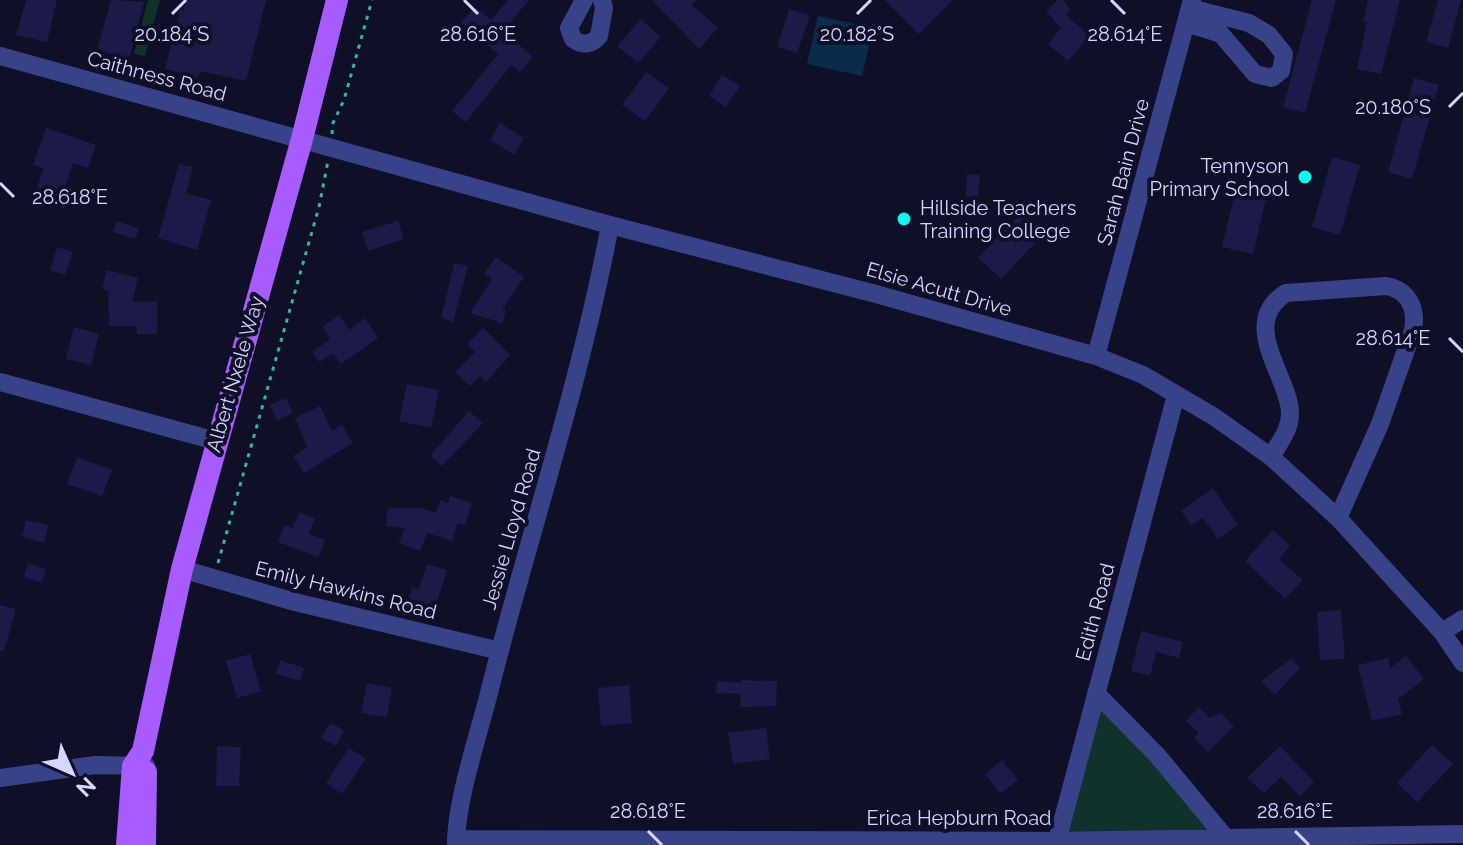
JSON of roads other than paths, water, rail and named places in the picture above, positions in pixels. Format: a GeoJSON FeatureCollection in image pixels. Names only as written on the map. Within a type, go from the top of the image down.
{"type":"FeatureCollection","features":[{"type":"Feature","properties":{"kind":"main road","name":"Albert Nxele Way"},"geometry":{"type":"LineString","coordinates":[[127,845],[140,761],[182,569],[302,139],[337,0]]}},
{"type":"Feature","properties":{"kind":"main road","name":"Albert Nxele Way"},"geometry":{"type":"LineString","coordinates":[[140,761],[145,845]]}},
{"type":"Feature","properties":{"kind":"street"},"geometry":{"type":"LineString","coordinates":[[584,0],[569,28],[573,39],[581,44],[599,36],[604,8],[602,0]]}},
{"type":"Feature","properties":{"kind":"street"},"geometry":{"type":"LineString","coordinates":[[1190,10],[1249,23],[1269,35],[1284,54],[1281,71],[1272,78],[1255,74],[1221,34],[1190,10]]}},
{"type":"Feature","properties":{"kind":"street","name":"Sarah Bain Drive"},"geometry":{"type":"LineString","coordinates":[[1096,356],[1190,10]]}},
{"type":"Feature","properties":{"kind":"street","name":"Caithness Road"},"geometry":{"type":"LineString","coordinates":[[0,56],[302,139]]}},
{"type":"Feature","properties":{"kind":"street","name":"Elsie Acutt Drive"},"geometry":{"type":"LineString","coordinates":[[302,139],[610,225],[876,294],[1096,356],[1143,375],[1213,416],[1271,457],[1338,518],[1442,632],[1463,663]]}},
{"type":"Feature","properties":{"kind":"street","name":"Jessie Lloyd Road"},"geometry":{"type":"LineString","coordinates":[[456,842],[461,804],[500,651],[591,322],[610,225]]}},
{"type":"Feature","properties":{"kind":"street"},"geometry":{"type":"LineString","coordinates":[[1271,457],[1287,431],[1290,410],[1268,348],[1270,308],[1286,293],[1386,286],[1397,288],[1413,305],[1413,330],[1380,424],[1338,518]]}},
{"type":"Feature","properties":{"kind":"street"},"geometry":{"type":"LineString","coordinates":[[0,382],[216,441]]}},
{"type":"Feature","properties":{"kind":"street","name":"Edith Road"},"geometry":{"type":"LineString","coordinates":[[1056,843],[1176,395]]}},
{"type":"Feature","properties":{"kind":"street","name":"Emily Hawkins Road"},"geometry":{"type":"LineString","coordinates":[[182,569],[295,602],[500,651]]}},
{"type":"Feature","properties":{"kind":"street"},"geometry":{"type":"LineString","coordinates":[[1442,632],[1463,619]]}},
{"type":"Feature","properties":{"kind":"street"},"geometry":{"type":"LineString","coordinates":[[1096,693],[1157,755],[1225,837]]}},
{"type":"Feature","properties":{"kind":"street"},"geometry":{"type":"LineString","coordinates":[[0,778],[67,767],[140,761]]}},
{"type":"Feature","properties":{"kind":"street","name":"Erica Hepburn Road"},"geometry":{"type":"LineString","coordinates":[[456,842],[1056,843],[1463,834]]}},
{"type":"Feature","properties":{"kind":"water"},"geometry":{"type":"Polygon","coordinates":[[[818,16],[873,28],[862,76],[807,64],[818,16]]]}},
{"type":"Feature","properties":{"kind":"place","name":"Tennyson Primary School"},"geometry":{"type":"Point","coordinates":[1305,177]}},
{"type":"Feature","properties":{"kind":"place","name":"Hillside Teachers Training College"},"geometry":{"type":"Point","coordinates":[904,219]}}]}
